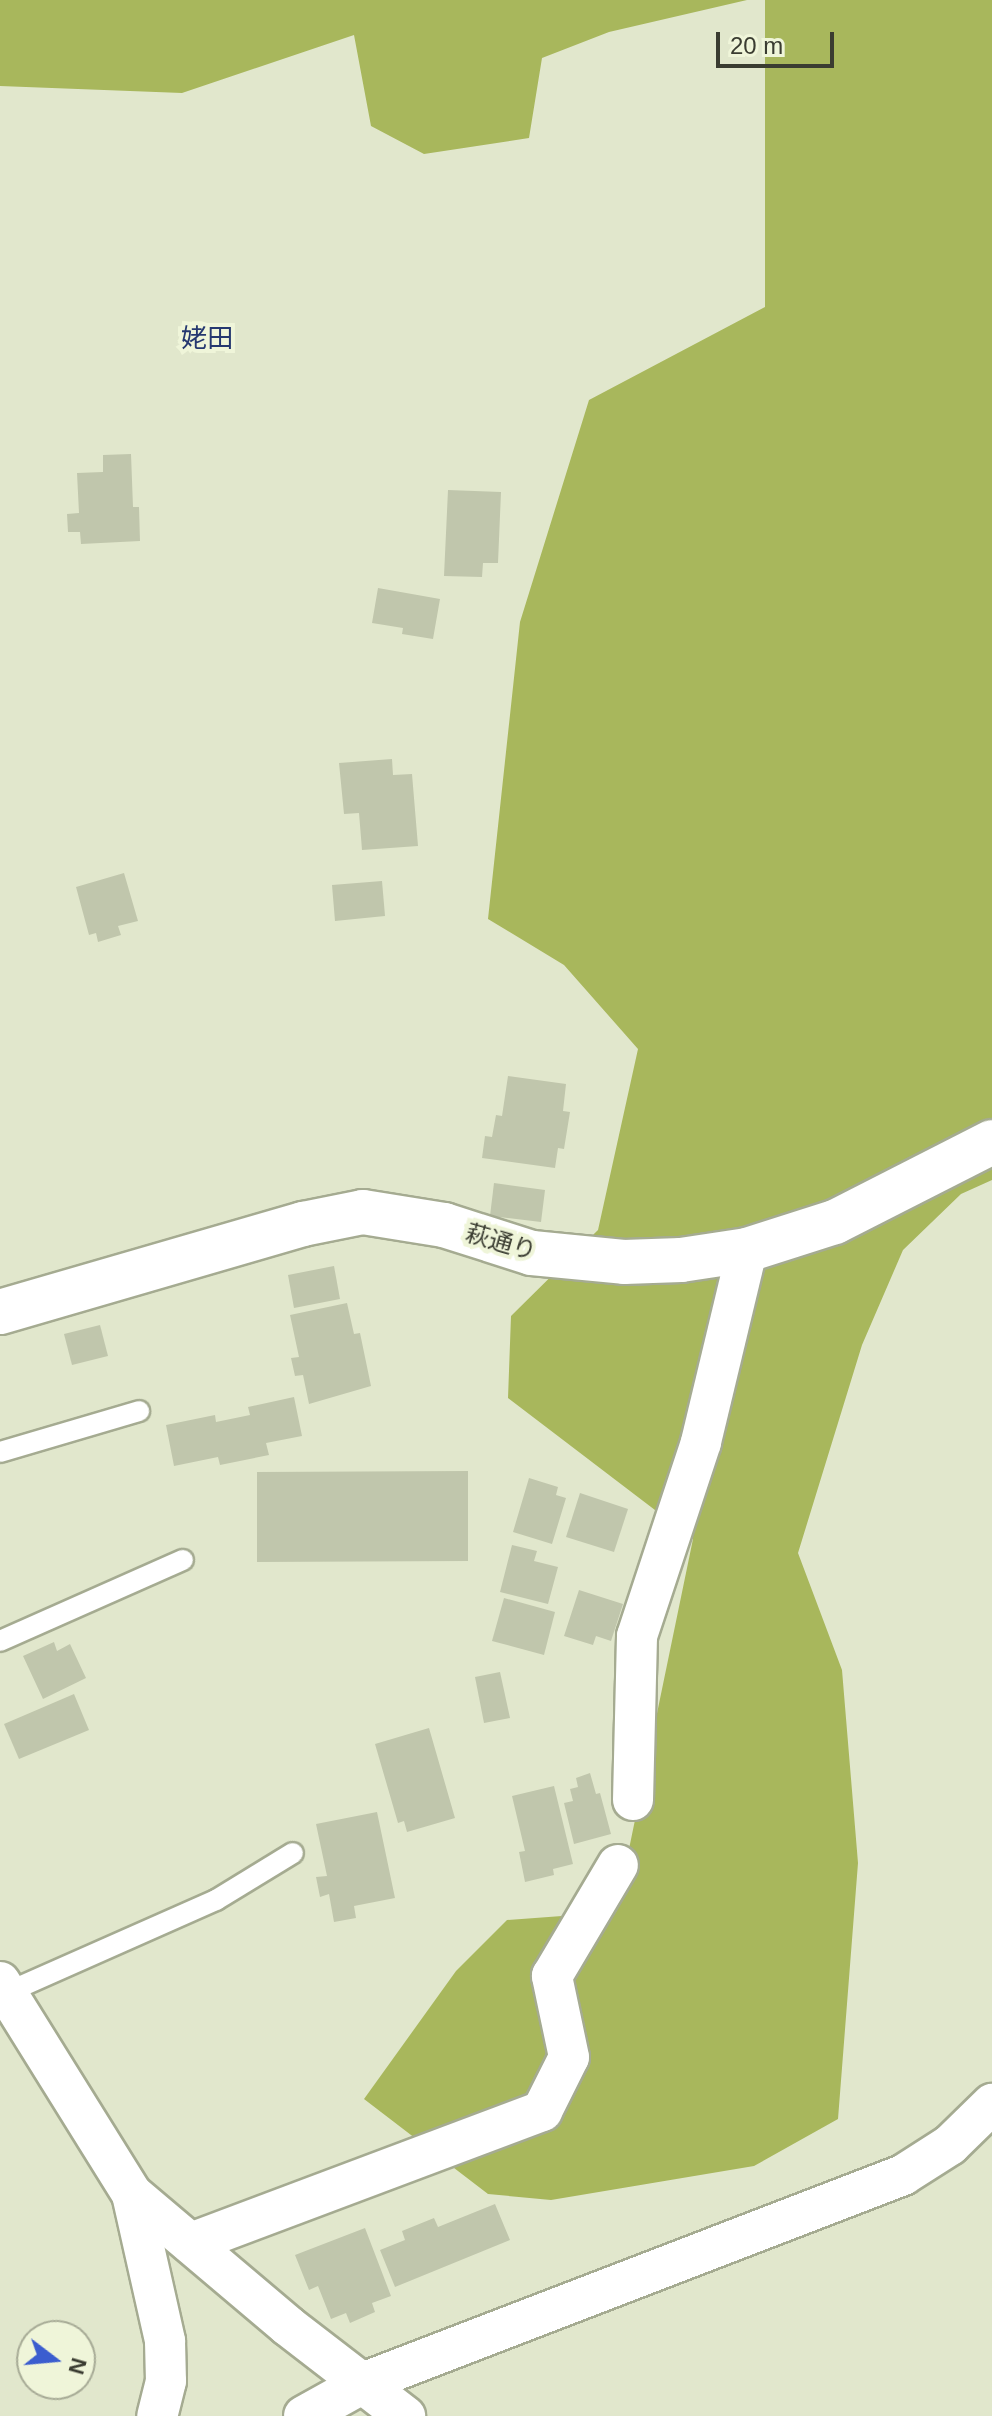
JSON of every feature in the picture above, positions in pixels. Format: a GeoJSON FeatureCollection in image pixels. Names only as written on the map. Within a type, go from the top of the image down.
{"type":"FeatureCollection","features":[{"type":"Feature","properties":{"kind":"street","name":"萩通り"},"geometry":{"type":"LineString","coordinates":[[0,1312],[303,1224],[363,1212],[444,1225],[532,1253],[609,1261],[681,1260],[747,1250],[835,1222],[992,1142]]}},
{"type":"Feature","properties":{"kind":"street"},"geometry":{"type":"LineString","coordinates":[[633,1800],[637,1636],[701,1442],[747,1250]]}},
{"type":"Feature","properties":{"kind":"street"},"geometry":{"type":"LineString","coordinates":[[191,2243],[542,2111],[569,2057],[552,1976],[618,1865]]}},
{"type":"Feature","properties":{"kind":"street"},"geometry":{"type":"LineString","coordinates":[[3,1988],[132,2194],[288,2326],[365,2382],[405,2416]]}},
{"type":"Feature","properties":{"kind":"street"},"geometry":{"type":"LineString","coordinates":[[304,2416],[365,2382],[903,2175],[950,2145],[992,2104]]}},
{"type":"Feature","properties":{"kind":"street"},"geometry":{"type":"LineString","coordinates":[[132,2194],[165,2341],[161,2398],[190,2416]]}},
{"type":"Feature","properties":{"kind":"lane"},"geometry":{"type":"LineString","coordinates":[[0,1452],[139,1411]]}},
{"type":"Feature","properties":{"kind":"lane"},"geometry":{"type":"LineString","coordinates":[[0,1641],[183,1560]]}},
{"type":"Feature","properties":{"kind":"lane"},"geometry":{"type":"LineString","coordinates":[[3,1988],[216,1900],[293,1853]]}},
{"type":"Feature","properties":{"kind":"green space"},"geometry":{"type":"Polygon","coordinates":[[[0,0],[747,0],[609,32],[542,58],[529,138],[424,154],[371,126],[354,35],[182,93],[0,86],[0,0]]]}},
{"type":"Feature","properties":{"kind":"green space"},"geometry":{"type":"Polygon","coordinates":[[[765,0],[992,0],[992,1180],[961,1194],[903,1250],[862,1345],[798,1553],[842,1670],[858,1863],[838,2119],[754,2166],[551,2200],[488,2194],[364,2099],[456,1971],[507,1920],[616,1912],[693,1539],[508,1398],[511,1316],[598,1230],[638,1049],[564,965],[488,919],[520,622],[589,400],[765,307],[765,0]]]}},
{"type":"Feature","properties":{"kind":"building"},"geometry":{"type":"Polygon","coordinates":[[[131,454],[133,507],[139,507],[140,541],[81,544],[80,532],[68,532],[67,514],[79,513],[77,473],[103,472],[103,455],[131,454]]]}},
{"type":"Feature","properties":{"kind":"building"},"geometry":{"type":"Polygon","coordinates":[[[448,490],[501,492],[498,563],[483,563],[482,577],[444,576],[448,490]]]}},
{"type":"Feature","properties":{"kind":"building"},"geometry":{"type":"Polygon","coordinates":[[[378,588],[440,599],[433,639],[402,634],[403,628],[372,623],[378,588]]]}},
{"type":"Feature","properties":{"kind":"building"},"geometry":{"type":"Polygon","coordinates":[[[392,759],[393,775],[412,774],[418,846],[362,850],[359,813],[344,814],[339,763],[392,759]]]}},
{"type":"Feature","properties":{"kind":"building"},"geometry":{"type":"Polygon","coordinates":[[[124,873],[138,921],[118,926],[121,935],[98,942],[96,933],[89,935],[76,887],[124,873]]]}},
{"type":"Feature","properties":{"kind":"building"},"geometry":{"type":"Polygon","coordinates":[[[382,881],[385,916],[335,921],[332,885],[382,881]]]}},
{"type":"Feature","properties":{"kind":"building"},"geometry":{"type":"Polygon","coordinates":[[[508,1076],[566,1084],[563,1111],[570,1112],[564,1149],[558,1148],[555,1168],[482,1158],[485,1136],[492,1137],[496,1115],[502,1116],[508,1076]]]}},
{"type":"Feature","properties":{"kind":"building"},"geometry":{"type":"Polygon","coordinates":[[[494,1183],[545,1190],[541,1222],[490,1216],[494,1183]]]}},
{"type":"Feature","properties":{"kind":"building"},"geometry":{"type":"Polygon","coordinates":[[[334,1266],[340,1299],[294,1308],[288,1275],[334,1266]]]}},
{"type":"Feature","properties":{"kind":"building"},"geometry":{"type":"Polygon","coordinates":[[[347,1303],[354,1334],[360,1333],[371,1386],[309,1404],[303,1375],[295,1376],[291,1358],[299,1357],[290,1315],[347,1303]]]}},
{"type":"Feature","properties":{"kind":"building"},"geometry":{"type":"Polygon","coordinates":[[[100,1325],[108,1356],[72,1365],[64,1334],[100,1325]]]}},
{"type":"Feature","properties":{"kind":"building"},"geometry":{"type":"Polygon","coordinates":[[[294,1397],[302,1436],[266,1443],[269,1455],[220,1465],[218,1457],[174,1466],[166,1425],[215,1415],[216,1422],[250,1415],[248,1407],[294,1397]]]}},
{"type":"Feature","properties":{"kind":"building"},"geometry":{"type":"Polygon","coordinates":[[[468,1471],[468,1561],[257,1562],[257,1472],[468,1471]]]}},
{"type":"Feature","properties":{"kind":"building"},"geometry":{"type":"Polygon","coordinates":[[[529,1478],[558,1487],[556,1495],[566,1498],[552,1544],[513,1532],[529,1478]]]}},
{"type":"Feature","properties":{"kind":"building"},"geometry":{"type":"Polygon","coordinates":[[[580,1493],[628,1509],[614,1552],[566,1537],[580,1493]]]}},
{"type":"Feature","properties":{"kind":"building"},"geometry":{"type":"Polygon","coordinates":[[[512,1545],[537,1551],[534,1561],[558,1567],[548,1604],[500,1592],[512,1545]]]}},
{"type":"Feature","properties":{"kind":"building"},"geometry":{"type":"Polygon","coordinates":[[[579,1590],[623,1604],[611,1641],[596,1636],[593,1645],[564,1636],[579,1590]]]}},
{"type":"Feature","properties":{"kind":"building"},"geometry":{"type":"Polygon","coordinates":[[[504,1598],[555,1612],[544,1655],[492,1641],[504,1598]]]}},
{"type":"Feature","properties":{"kind":"building"},"geometry":{"type":"Polygon","coordinates":[[[54,1642],[57,1651],[70,1644],[86,1678],[43,1699],[23,1656],[54,1642]]]}},
{"type":"Feature","properties":{"kind":"building"},"geometry":{"type":"Polygon","coordinates":[[[500,1672],[510,1718],[484,1723],[475,1677],[500,1672]]]}},
{"type":"Feature","properties":{"kind":"building"},"geometry":{"type":"Polygon","coordinates":[[[74,1694],[89,1730],[19,1759],[4,1724],[74,1694]]]}},
{"type":"Feature","properties":{"kind":"building"},"geometry":{"type":"Polygon","coordinates":[[[429,1728],[455,1818],[407,1832],[404,1821],[398,1823],[375,1744],[429,1728]]]}},
{"type":"Feature","properties":{"kind":"building"},"geometry":{"type":"Polygon","coordinates":[[[590,1773],[596,1794],[600,1793],[611,1834],[574,1844],[564,1803],[573,1801],[570,1789],[578,1787],[576,1778],[590,1773]]]}},
{"type":"Feature","properties":{"kind":"building"},"geometry":{"type":"Polygon","coordinates":[[[554,1786],[573,1864],[553,1869],[554,1875],[525,1882],[519,1852],[525,1851],[512,1796],[554,1786]]]}},
{"type":"Feature","properties":{"kind":"building"},"geometry":{"type":"Polygon","coordinates":[[[377,1812],[395,1898],[354,1906],[356,1918],[334,1922],[329,1894],[320,1897],[316,1877],[327,1876],[316,1824],[377,1812]]]}},
{"type":"Feature","properties":{"kind":"building"},"geometry":{"type":"Polygon","coordinates":[[[495,2204],[510,2240],[395,2287],[380,2250],[405,2240],[402,2231],[434,2218],[438,2227],[495,2204]]]}},
{"type":"Feature","properties":{"kind":"building"},"geometry":{"type":"Polygon","coordinates":[[[365,2228],[391,2296],[372,2303],[375,2312],[350,2323],[346,2313],[331,2319],[318,2286],[309,2290],[295,2255],[365,2228]]]}},
{"type":"Feature","properties":{"kind":"district","name":"姥田"},"geometry":{"type":"Point","coordinates":[207,339]}}]}
